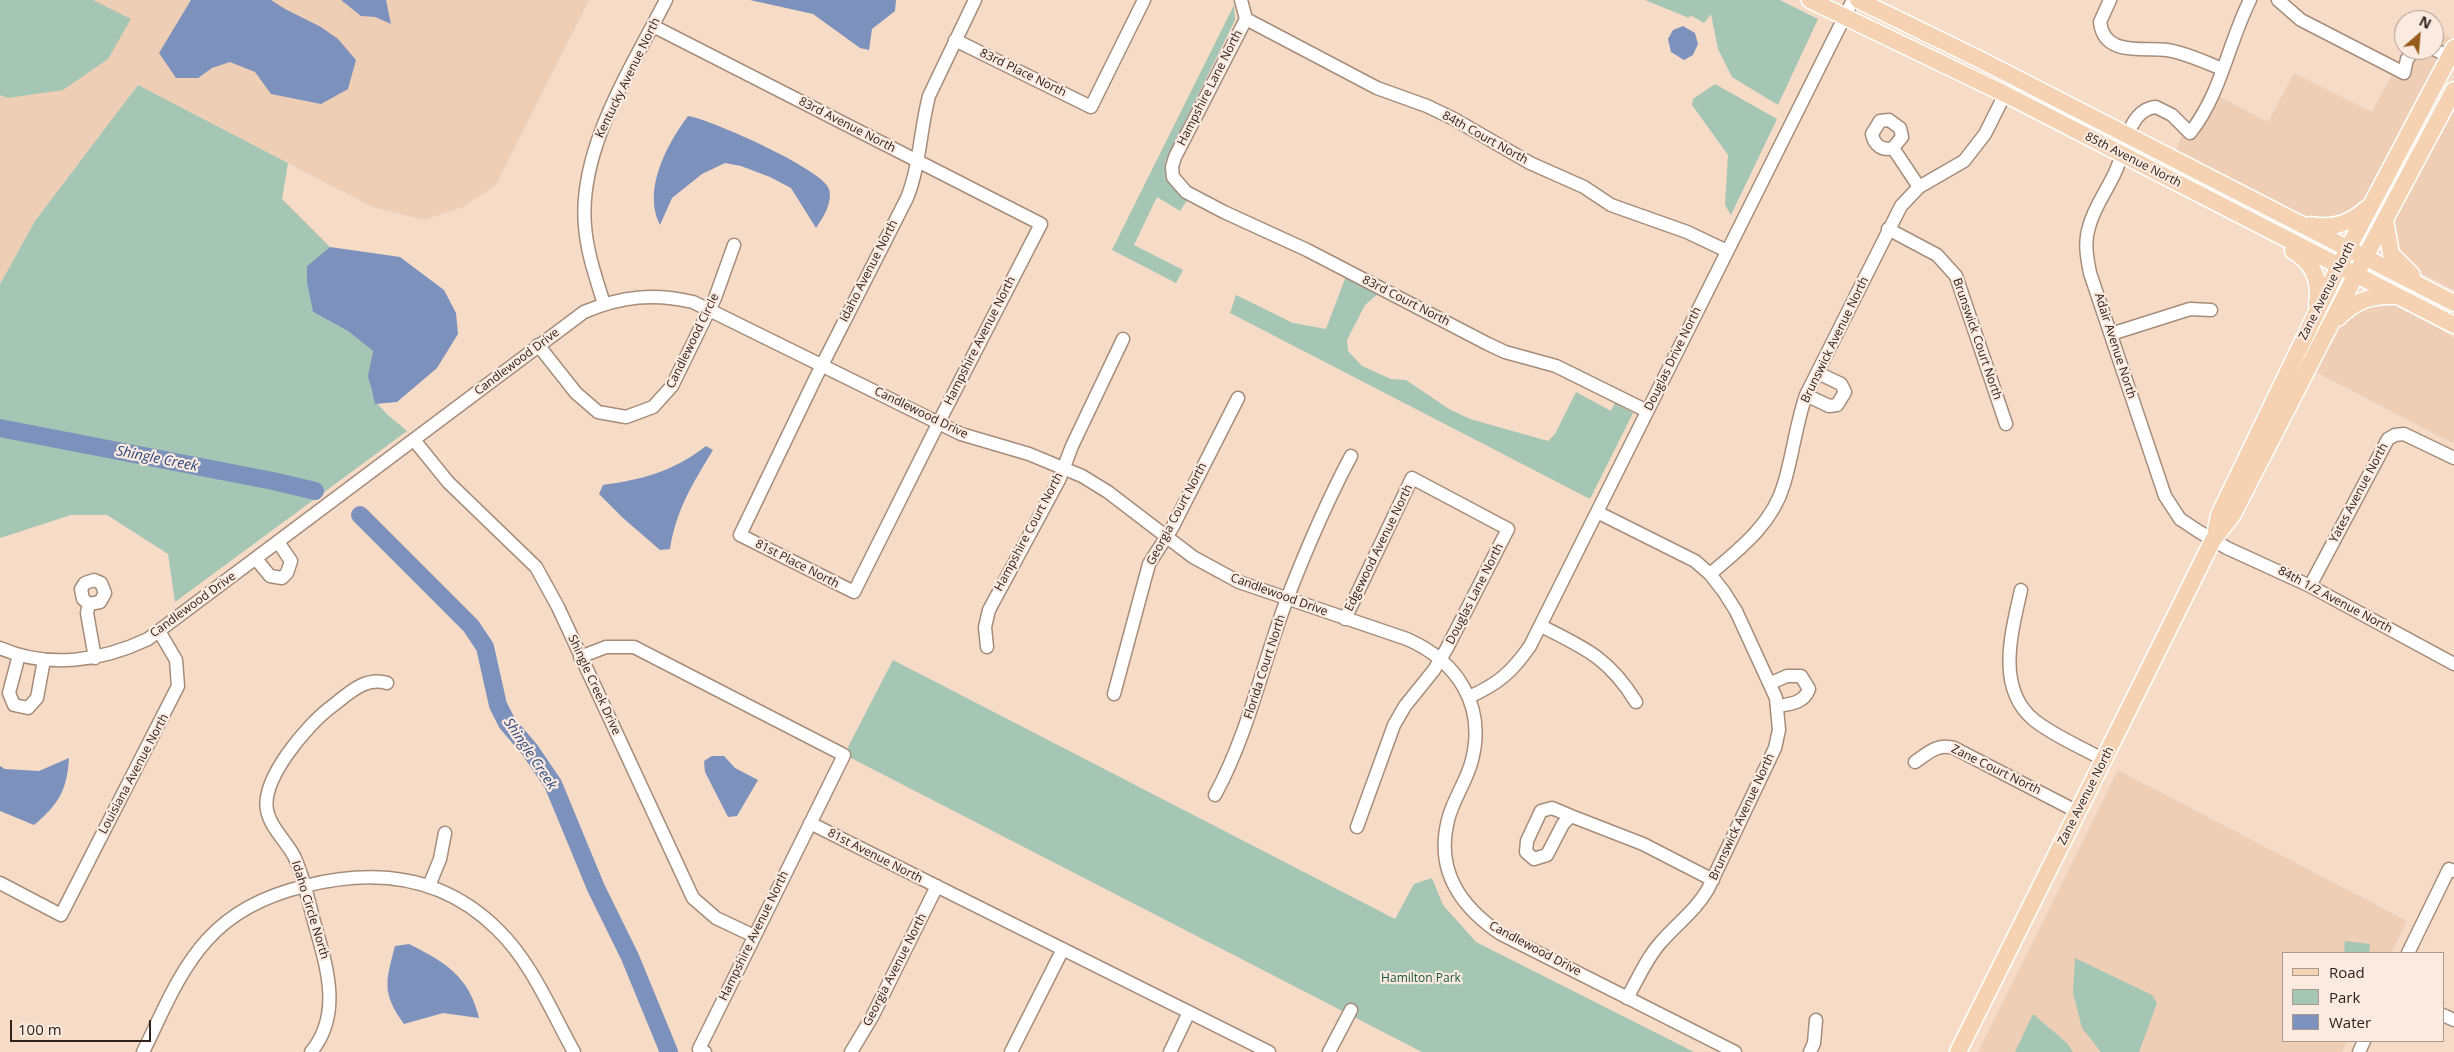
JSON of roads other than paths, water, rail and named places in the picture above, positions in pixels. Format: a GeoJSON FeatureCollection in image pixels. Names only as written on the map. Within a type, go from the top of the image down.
{"type":"FeatureCollection","features":[{"type":"Feature","properties":{"kind":"main road","name":"85th Avenue North"},"geometry":{"type":"LineString","coordinates":[[1810,0],[2005,94],[2454,325]]}},
{"type":"Feature","properties":{"kind":"main road","name":"85th Avenue North"},"geometry":{"type":"LineString","coordinates":[[1858,0],[1957,48],[2454,303]]}},
{"type":"Feature","properties":{"kind":"main road","name":"Zane Avenue North"},"geometry":{"type":"LineString","coordinates":[[2213,540],[2219,515],[2313,317],[2380,186],[2452,52]]}},
{"type":"Feature","properties":{"kind":"main road","name":"Zane Avenue North"},"geometry":{"type":"LineString","coordinates":[[1958,1052],[2213,540],[2233,514],[2356,274],[2454,90]]}},
{"type":"Feature","properties":{"kind":"main road"},"geometry":{"type":"LineString","coordinates":[[2299,223],[2320,227],[2347,223],[2368,206],[2380,186]]}},
{"type":"Feature","properties":{"kind":"main road"},"geometry":{"type":"LineString","coordinates":[[2205,197],[2221,213],[2300,255],[2308,262],[2318,281],[2317,302],[2313,317]]}},
{"type":"Feature","properties":{"kind":"main road"},"geometry":{"type":"LineString","coordinates":[[2385,220],[2389,247],[2395,259],[2433,292]]}},
{"type":"Feature","properties":{"kind":"main road"},"geometry":{"type":"LineString","coordinates":[[2331,324],[2351,305],[2366,298],[2378,296],[2399,297]]}},
{"type":"Feature","properties":{"kind":"street","name":"Kentucky Avenue North"},"geometry":{"type":"LineString","coordinates":[[604,304],[588,252],[584,225],[588,172],[605,121],[666,0]]}},
{"type":"Feature","properties":{"kind":"street","name":"Idaho Avenue North"},"geometry":{"type":"LineString","coordinates":[[740,535],[822,365],[907,198],[917,161],[929,96],[975,0]]}},
{"type":"Feature","properties":{"kind":"street","name":"83rd Place North"},"geometry":{"type":"LineString","coordinates":[[955,40],[1091,107],[1144,0]]}},
{"type":"Feature","properties":{"kind":"street","name":"Hampshire Lane North"},"geometry":{"type":"LineString","coordinates":[[1173,177],[1172,167],[1175,157],[1246,19],[1241,0]]}},
{"type":"Feature","properties":{"kind":"street","name":"Douglas Drive North"},"geometry":{"type":"LineString","coordinates":[[1469,697],[1510,673],[1530,646],[1853,0]]}},
{"type":"Feature","properties":{"kind":"street"},"geometry":{"type":"LineString","coordinates":[[2110,0],[2100,22],[2104,34],[2113,42],[2134,51],[2167,50],[2222,69],[2232,40],[2250,0]]}},
{"type":"Feature","properties":{"kind":"street"},"geometry":{"type":"LineString","coordinates":[[2278,0],[2301,20],[2404,73],[2407,60]]}},
{"type":"Feature","properties":{"kind":"street","name":"84th Court North"},"geometry":{"type":"LineString","coordinates":[[1246,19],[1377,88],[1427,106],[1454,119],[1530,163],[1584,187],[1612,205],[1687,232],[1727,251]]}},
{"type":"Feature","properties":{"kind":"street","name":"83rd Avenue North"},"geometry":{"type":"LineString","coordinates":[[653,26],[1041,224]]}},
{"type":"Feature","properties":{"kind":"street","name":"Adair Avenue North"},"geometry":{"type":"LineString","coordinates":[[2213,540],[2180,519],[2171,509],[2090,273],[2086,242],[2088,227],[2094,211],[2118,167],[2126,134],[2144,110],[2156,107],[2172,115],[2190,133],[2208,106],[2222,69]]}},
{"type":"Feature","properties":{"kind":"street","name":"Brunswick Avenue North"},"geometry":{"type":"LineString","coordinates":[[1627,998],[1651,955],[1662,940],[1700,904],[1775,748],[1779,730],[1778,706],[1771,683],[1736,611],[1710,574],[1748,541],[1775,506],[1784,486],[1799,416],[1806,395],[1901,206],[1919,187],[1964,161],[1985,134],[2005,94]]}},
{"type":"Feature","properties":{"kind":"street"},"geometry":{"type":"LineString","coordinates":[[1894,148],[1919,187]]}},
{"type":"Feature","properties":{"kind":"street","name":"83rd Court North"},"geometry":{"type":"LineString","coordinates":[[1173,177],[1186,192],[1224,212],[1307,250],[1488,344],[1505,352],[1556,366],[1647,411]]}},
{"type":"Feature","properties":{"kind":"street","name":"Hampshire Avenue North"},"geometry":{"type":"LineString","coordinates":[[854,592],[1041,224]]}},
{"type":"Feature","properties":{"kind":"street","name":"Brunswick Court North"},"geometry":{"type":"LineString","coordinates":[[1888,229],[1937,255],[1956,276],[2006,424]]}},
{"type":"Feature","properties":{"kind":"street","name":"Candlewood Circle"},"geometry":{"type":"LineString","coordinates":[[538,345],[586,404],[598,412],[611,416],[626,416],[653,407],[672,386],[710,309],[734,245]]}},
{"type":"Feature","properties":{"kind":"street","name":"Candlewood Drive"},"geometry":{"type":"LineString","coordinates":[[0,648],[19,655],[44,660],[95,658],[128,648],[158,631],[256,559],[584,312],[625,298],[670,297],[710,309],[977,440],[1029,454],[1063,467],[1108,492],[1166,538],[1216,571],[1239,582],[1287,600],[1407,639],[1424,646],[1441,658],[1458,677],[1469,697],[1475,725],[1475,744],[1465,779],[1448,820],[1444,839],[1445,858],[1456,889],[1472,912],[1502,934],[1735,1052]]}},
{"type":"Feature","properties":{"kind":"street"},"geometry":{"type":"LineString","coordinates":[[2111,334],[2190,309],[2211,310]]}},
{"type":"Feature","properties":{"kind":"street","name":"Hampshire Court North"},"geometry":{"type":"LineString","coordinates":[[987,647],[985,628],[989,610],[1059,480],[1063,467],[1123,339]]}},
{"type":"Feature","properties":{"kind":"street"},"geometry":{"type":"LineString","coordinates":[[1806,395],[1829,406],[1837,405],[1842,398],[1845,392],[1840,384],[1818,373]]}},
{"type":"Feature","properties":{"kind":"street","name":"Georgia Court North"},"geometry":{"type":"LineString","coordinates":[[1114,694],[1149,564],[1166,538],[1238,398]]}},
{"type":"Feature","properties":{"kind":"street","name":"Yates Avenue North"},"geometry":{"type":"LineString","coordinates":[[2310,586],[2388,439],[2395,435],[2404,434],[2454,458]]}},
{"type":"Feature","properties":{"kind":"street","name":"Shingle Creek Drive"},"geometry":{"type":"LineString","coordinates":[[414,440],[448,482],[536,567],[551,592],[693,898],[716,918],[754,936]]}},
{"type":"Feature","properties":{"kind":"street","name":"Florida Court North"},"geometry":{"type":"LineString","coordinates":[[1215,795],[1238,749],[1287,600],[1324,506],[1351,456]]}},
{"type":"Feature","properties":{"kind":"street","name":"Douglas Lane North"},"geometry":{"type":"LineString","coordinates":[[1357,827],[1394,726],[1405,706],[1441,658],[1508,529],[1412,478]]}},
{"type":"Feature","properties":{"kind":"street","name":"Edgewood Avenue North"},"geometry":{"type":"LineString","coordinates":[[1345,619],[1412,478]]}},
{"type":"Feature","properties":{"kind":"street"},"geometry":{"type":"LineString","coordinates":[[1596,512],[1677,551],[1710,574]]}},
{"type":"Feature","properties":{"kind":"street","name":"81st Place North"},"geometry":{"type":"LineString","coordinates":[[740,535],[854,592]]}},
{"type":"Feature","properties":{"kind":"street","name":"84th 1/2 Avenue North"},"geometry":{"type":"LineString","coordinates":[[2213,540],[2310,586],[2454,664]]}},
{"type":"Feature","properties":{"kind":"street"},"geometry":{"type":"LineString","coordinates":[[256,559],[270,576],[282,578],[288,573],[291,561],[278,542]]}},
{"type":"Feature","properties":{"kind":"street"},"geometry":{"type":"LineString","coordinates":[[2021,590],[2012,629],[2009,666],[2016,695],[2032,719],[2104,760]]}},
{"type":"Feature","properties":{"kind":"street"},"geometry":{"type":"LineString","coordinates":[[89,604],[87,613],[95,658]]}},
{"type":"Feature","properties":{"kind":"street"},"geometry":{"type":"LineString","coordinates":[[1541,626],[1588,650],[1607,664],[1624,681],[1636,702]]}},
{"type":"Feature","properties":{"kind":"street","name":"Louisiana Avenue North"},"geometry":{"type":"LineString","coordinates":[[0,883],[61,915],[178,686],[176,660],[158,631]]}},
{"type":"Feature","properties":{"kind":"street"},"geometry":{"type":"LineString","coordinates":[[580,657],[606,647],[634,648],[844,755],[810,823]]}},
{"type":"Feature","properties":{"kind":"street"},"geometry":{"type":"LineString","coordinates":[[19,655],[9,693],[14,705],[20,707],[28,708],[37,698],[44,660]]}},
{"type":"Feature","properties":{"kind":"street"},"geometry":{"type":"LineString","coordinates":[[1771,683],[1795,675],[1801,676],[1809,689],[1806,697],[1800,701],[1778,706]]}},
{"type":"Feature","properties":{"kind":"street","name":"Idaho Circle North"},"geometry":{"type":"LineString","coordinates":[[311,1052],[324,1030],[330,1012],[328,974],[295,858],[270,820],[267,810],[267,798],[270,788],[297,739],[318,717],[366,683],[377,680],[387,683]]}},
{"type":"Feature","properties":{"kind":"street","name":"Zane Court North"},"geometry":{"type":"LineString","coordinates":[[1915,762],[1936,748],[1942,746],[1954,748],[2078,812]]}},
{"type":"Feature","properties":{"kind":"street"},"geometry":{"type":"LineString","coordinates":[[1571,816],[1636,841],[1713,880]]}},
{"type":"Feature","properties":{"kind":"street","name":"Hampshire Avenue North"},"geometry":{"type":"LineString","coordinates":[[702,1050],[754,936],[810,823]]}},
{"type":"Feature","properties":{"kind":"street","name":"81st Avenue North"},"geometry":{"type":"LineString","coordinates":[[810,823],[1269,1052]]}},
{"type":"Feature","properties":{"kind":"street"},"geometry":{"type":"LineString","coordinates":[[429,886],[440,859],[445,833]]}},
{"type":"Feature","properties":{"kind":"street"},"geometry":{"type":"LineString","coordinates":[[2409,952],[2452,870]]}},
{"type":"Feature","properties":{"kind":"street"},"geometry":{"type":"LineString","coordinates":[[143,1052],[179,981],[207,940],[226,922],[268,896],[344,877],[371,876],[399,879],[429,886],[453,896],[477,911],[517,951],[574,1052]]}},
{"type":"Feature","properties":{"kind":"street","name":"Georgia Avenue North"},"geometry":{"type":"LineString","coordinates":[[851,1052],[872,1017],[937,886]]}},
{"type":"Feature","properties":{"kind":"street"},"geometry":{"type":"LineString","coordinates":[[1011,1052],[1063,949]]}},
{"type":"Feature","properties":{"kind":"street"},"geometry":{"type":"LineString","coordinates":[[1329,1052],[1351,1010]]}},
{"type":"Feature","properties":{"kind":"street"},"geometry":{"type":"LineString","coordinates":[[1170,1052],[1190,1012]]}},
{"type":"Feature","properties":{"kind":"street"},"geometry":{"type":"LineString","coordinates":[[1810,1052],[1814,1043],[1816,1020]]}},
{"type":"Feature","properties":{"kind":"water"},"geometry":{"type":"Polygon","coordinates":[[[191,0],[271,0],[321,27],[338,39],[356,60],[348,89],[321,104],[271,94],[255,72],[230,62],[212,68],[198,78],[176,78],[159,53],[191,0]]]}},
{"type":"Feature","properties":{"kind":"water"},"geometry":{"type":"Polygon","coordinates":[[[341,0],[386,0],[391,24],[375,17],[361,16],[341,0]]]}},
{"type":"Feature","properties":{"kind":"water"},"geometry":{"type":"Polygon","coordinates":[[[750,0],[896,0],[895,11],[872,29],[869,50],[860,48],[813,14],[750,0]]]}},
{"type":"Feature","properties":{"kind":"water"},"geometry":{"type":"Polygon","coordinates":[[[1683,26],[1695,33],[1698,44],[1693,55],[1684,60],[1671,52],[1668,39],[1673,30],[1683,26]]]}},
{"type":"Feature","properties":{"kind":"water"},"geometry":{"type":"Polygon","coordinates":[[[688,116],[741,135],[788,158],[822,181],[829,189],[830,199],[824,215],[816,228],[791,188],[770,177],[741,166],[725,163],[702,174],[672,198],[660,225],[655,211],[655,183],[665,154],[688,116]]]}},
{"type":"Feature","properties":{"kind":"water"},"geometry":{"type":"Polygon","coordinates":[[[330,247],[400,257],[444,290],[456,313],[458,334],[437,368],[397,402],[375,404],[368,376],[373,351],[348,331],[313,312],[307,282],[307,266],[330,247]]]}},
{"type":"Feature","properties":{"kind":"water"},"geometry":{"type":"Polygon","coordinates":[[[706,446],[713,450],[681,509],[670,549],[660,550],[599,494],[603,485],[657,473],[681,462],[706,446]]]}},
{"type":"Feature","properties":{"kind":"water"},"geometry":{"type":"Polygon","coordinates":[[[712,756],[724,756],[735,768],[758,780],[737,816],[728,817],[705,772],[704,761],[712,756]]]}},
{"type":"Feature","properties":{"kind":"water"},"geometry":{"type":"Polygon","coordinates":[[[69,758],[64,788],[60,796],[50,810],[34,825],[0,811],[0,766],[5,769],[39,771],[69,758]]]}},
{"type":"Feature","properties":{"kind":"water"},"geometry":{"type":"Polygon","coordinates":[[[409,944],[434,957],[454,972],[469,991],[479,1018],[443,1013],[404,1024],[392,1003],[389,994],[388,978],[395,946],[409,944]]]}},
{"type":"Feature","properties":{"kind":"waterway","name":"Shingle Creek"},"geometry":{"type":"LineString","coordinates":[[0,428],[273,481],[315,491]]}},
{"type":"Feature","properties":{"kind":"waterway","name":"Shingle Creek"},"geometry":{"type":"LineString","coordinates":[[360,515],[471,626],[485,647],[498,705],[507,723],[530,750],[553,784],[596,888],[630,957],[669,1052]]}},
{"type":"Feature","properties":{"kind":"park label","name":"Hamilton Park"},"geometry":{"type":"Point","coordinates":[1421,979]}}]}
